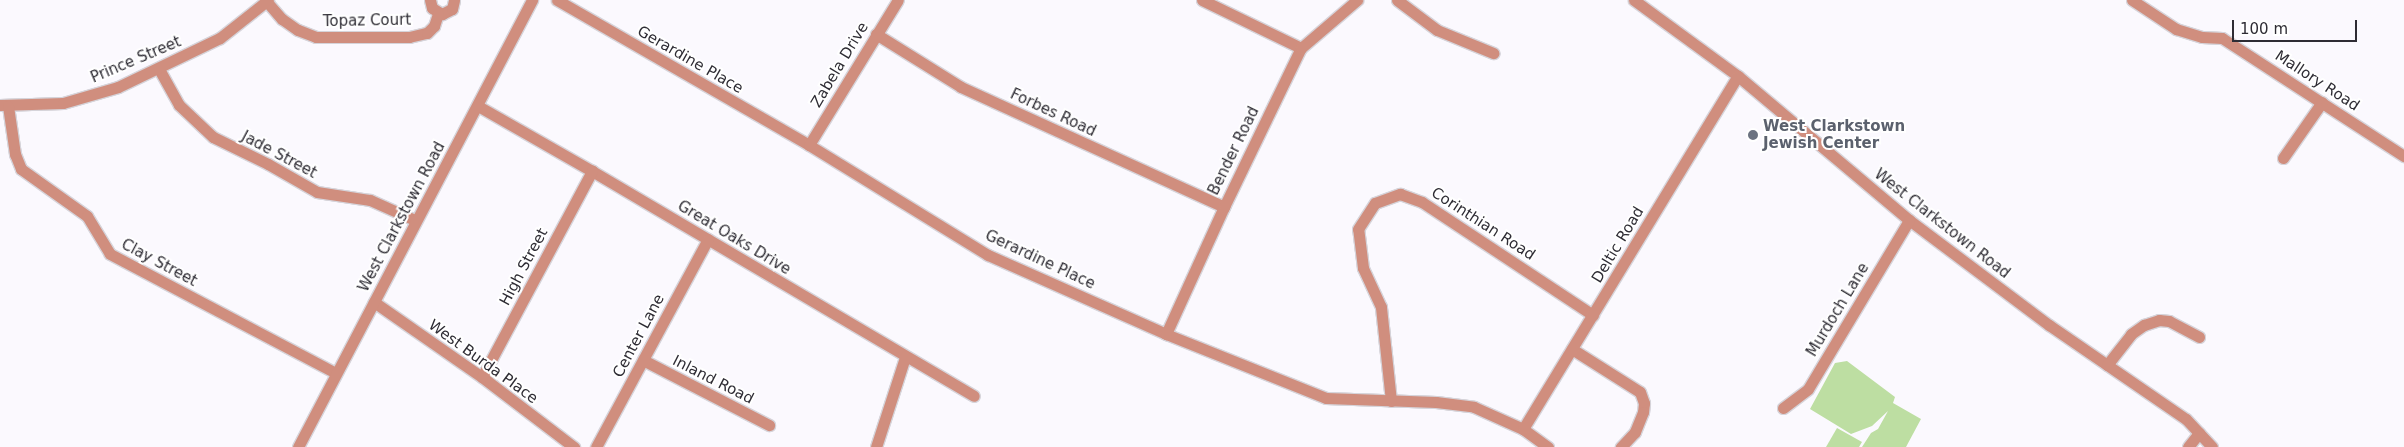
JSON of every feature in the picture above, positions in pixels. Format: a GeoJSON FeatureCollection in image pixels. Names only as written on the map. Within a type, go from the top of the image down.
{"type":"FeatureCollection","features":[{"type":"Feature","properties":{"kind":"street","name":"Topaz Court"},"geometry":{"type":"LineString","coordinates":[[430,0],[432,8],[438,14]]}},
{"type":"Feature","properties":{"kind":"street","name":"Topaz Court"},"geometry":{"type":"LineString","coordinates":[[438,14],[450,12],[454,6],[454,0]]}},
{"type":"Feature","properties":{"kind":"street","name":"West Clarkstown Road"},"geometry":{"type":"LineString","coordinates":[[298,447],[415,220],[478,106],[532,0]]}},
{"type":"Feature","properties":{"kind":"street","name":"Gerardine Place"},"geometry":{"type":"LineString","coordinates":[[557,0],[809,145],[988,255],[1166,334],[1326,398],[1436,402],[1474,407],[1522,429],[1548,447]]}},
{"type":"Feature","properties":{"kind":"street","name":"Zabela Drive"},"geometry":{"type":"LineString","coordinates":[[809,145],[898,0]]}},
{"type":"Feature","properties":{"kind":"street"},"geometry":{"type":"LineString","coordinates":[[1202,0],[1301,48]]}},
{"type":"Feature","properties":{"kind":"street","name":"Bender Road"},"geometry":{"type":"LineString","coordinates":[[1166,334],[1224,207],[1301,48],[1357,0]]}},
{"type":"Feature","properties":{"kind":"street"},"geometry":{"type":"LineString","coordinates":[[1397,0],[1437,30],[1493,53]]}},
{"type":"Feature","properties":{"kind":"street","name":"West Clarkstown Road"},"geometry":{"type":"LineString","coordinates":[[1634,0],[1738,76],[1909,220],[2021,305],[2186,419],[2212,447]]}},
{"type":"Feature","properties":{"kind":"street","name":"Mallory Road"},"geometry":{"type":"LineString","coordinates":[[2132,0],[2176,29],[2202,38],[2222,38],[2404,156]]}},
{"type":"Feature","properties":{"kind":"street","name":"Topaz Court"},"geometry":{"type":"LineString","coordinates":[[267,1],[282,19],[298,30],[316,37],[409,37],[427,33],[434,26],[438,14]]}},
{"type":"Feature","properties":{"kind":"street","name":"Prince Street"},"geometry":{"type":"LineString","coordinates":[[4,105],[63,103],[118,87],[220,38],[267,1]]}},
{"type":"Feature","properties":{"kind":"street","name":"Forbes Road"},"geometry":{"type":"LineString","coordinates":[[876,34],[962,87],[1224,207]]}},
{"type":"Feature","properties":{"kind":"street","name":"Jade Street"},"geometry":{"type":"LineString","coordinates":[[159,68],[179,105],[213,137],[317,192],[370,200],[415,220]]}},
{"type":"Feature","properties":{"kind":"street","name":"Deltic Road"},"geometry":{"type":"LineString","coordinates":[[1522,429],[1738,76]]}},
{"type":"Feature","properties":{"kind":"street"},"geometry":{"type":"LineString","coordinates":[[2283,158],[2322,102]]}},
{"type":"Feature","properties":{"kind":"street","name":"Clay Street"},"geometry":{"type":"LineString","coordinates":[[4,105],[15,154],[21,169],[87,216],[110,254],[336,373]]}},
{"type":"Feature","properties":{"kind":"street","name":"Great Oaks Drive"},"geometry":{"type":"LineString","coordinates":[[478,106],[592,170],[905,357],[974,396]]}},
{"type":"Feature","properties":{"kind":"street","name":"High Street"},"geometry":{"type":"LineString","coordinates":[[482,377],[592,170]]}},
{"type":"Feature","properties":{"kind":"street","name":"Corinthian Road"},"geometry":{"type":"LineString","coordinates":[[1391,401],[1381,307],[1362,268],[1358,230],[1375,203],[1400,194],[1422,202],[1592,314]]}},
{"type":"Feature","properties":{"kind":"street","name":"Murdoch Lane"},"geometry":{"type":"LineString","coordinates":[[1783,408],[1808,389],[1909,220]]}},
{"type":"Feature","properties":{"kind":"street","name":"Center Lane"},"geometry":{"type":"LineString","coordinates":[[596,447],[708,239]]}},
{"type":"Feature","properties":{"kind":"street","name":"West Burda Place"},"geometry":{"type":"LineString","coordinates":[[374,302],[482,377],[574,447]]}},
{"type":"Feature","properties":{"kind":"street"},"geometry":{"type":"LineString","coordinates":[[2107,365],[2132,334],[2144,324],[2159,320],[2169,320],[2199,337]]}},
{"type":"Feature","properties":{"kind":"street"},"geometry":{"type":"LineString","coordinates":[[1572,349],[1640,392],[1644,403],[1643,412],[1634,432],[1621,447]]}},
{"type":"Feature","properties":{"kind":"street"},"geometry":{"type":"LineString","coordinates":[[876,447],[905,357]]}},
{"type":"Feature","properties":{"kind":"street","name":"Inland Road"},"geometry":{"type":"LineString","coordinates":[[643,360],[769,425]]}},
{"type":"Feature","properties":{"kind":"street"},"geometry":{"type":"LineString","coordinates":[[2188,447],[2199,433]]}},
{"type":"Feature","properties":{"kind":"green space"},"geometry":{"type":"Polygon","coordinates":[[[1847,361],[1895,397],[1893,403],[1921,419],[1906,447],[1862,447],[1871,433],[1878,429],[1888,411],[1872,426],[1851,434],[1810,409],[1835,363],[1847,361]]]}},
{"type":"Feature","properties":{"kind":"green space"},"geometry":{"type":"Polygon","coordinates":[[[1837,428],[1862,442],[1859,447],[1826,447],[1837,428]]]}},
{"type":"Feature","properties":{"kind":"place","name":"West Clarkstown Jewish Center"},"geometry":{"type":"Point","coordinates":[1753,135]}}]}
